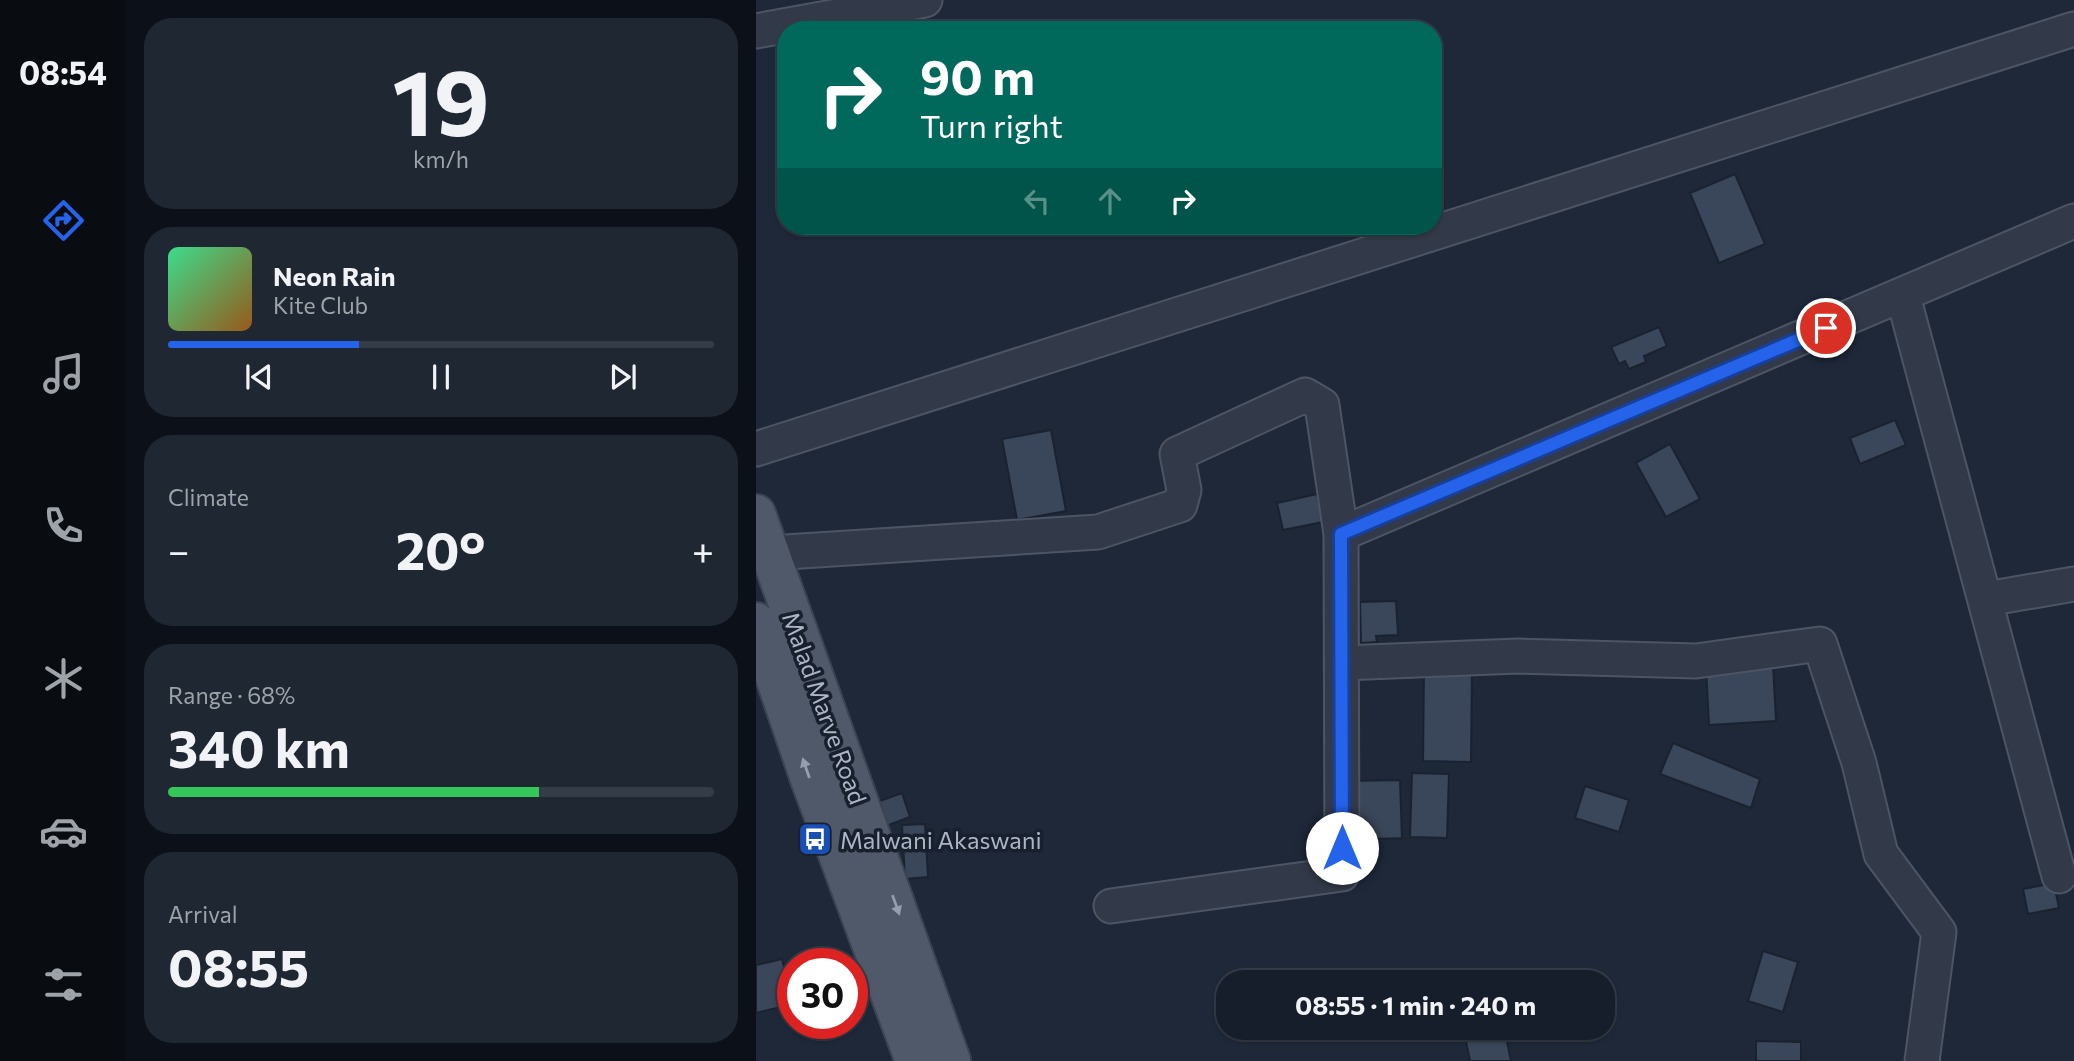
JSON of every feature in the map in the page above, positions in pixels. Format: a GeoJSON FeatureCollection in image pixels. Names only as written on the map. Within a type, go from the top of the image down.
{"type":"FeatureCollection","features":[{"type":"Feature","properties":{"kind":"main road","name":"Malad Marve Road"},"geometry":{"type":"LineString","coordinates":[[756,513],[858,799],[904,983],[915,1061]]}},
{"type":"Feature","properties":{"kind":"main road","name":"Malad Marve Road"},"geometry":{"type":"LineString","coordinates":[[756,622],[846,878],[951,1061]]}},
{"type":"Feature","properties":{"kind":"main road"},"geometry":{"type":"LineString","coordinates":[[781,693],[816,681]]}},
{"type":"Feature","properties":{"kind":"main road"},"geometry":{"type":"LineString","coordinates":[[821,811],[858,799]]}},
{"type":"Feature","properties":{"kind":"street"},"geometry":{"type":"LineString","coordinates":[[814,21],[925,0]]}},
{"type":"Feature","properties":{"kind":"street"},"geometry":{"type":"LineString","coordinates":[[756,32],[777,28]]}},
{"type":"Feature","properties":{"kind":"street"},"geometry":{"type":"LineString","coordinates":[[1442,230],[2074,29]]}},
{"type":"Feature","properties":{"kind":"street"},"geometry":{"type":"LineString","coordinates":[[1341,534],[2074,221]]}},
{"type":"Feature","properties":{"kind":"street"},"geometry":{"type":"LineString","coordinates":[[756,449],[1428,235]]}},
{"type":"Feature","properties":{"kind":"street"},"geometry":{"type":"LineString","coordinates":[[1903,296],[2059,876]]}},
{"type":"Feature","properties":{"kind":"street"},"geometry":{"type":"LineString","coordinates":[[771,553],[1098,533],[1180,505],[1184,490],[1177,454],[1305,395],[1321,405],[1341,534],[1342,874],[1111,906]]}},
{"type":"Feature","properties":{"kind":"street"},"geometry":{"type":"LineString","coordinates":[[1986,599],[2074,584]]}},
{"type":"Feature","properties":{"kind":"street"},"geometry":{"type":"LineString","coordinates":[[1342,663],[1518,656],[1696,662],[1820,644],[1859,763],[1881,854],[1939,932],[1922,1061]]}},
{"type":"Feature","properties":{"kind":"building"},"geometry":{"type":"Polygon","coordinates":[[[1735,174],[1765,244],[1719,263],[1690,193],[1735,174]]]}},
{"type":"Feature","properties":{"kind":"building"},"geometry":{"type":"Polygon","coordinates":[[[1659,327],[1667,346],[1644,356],[1646,362],[1629,369],[1625,361],[1619,364],[1611,347],[1659,327]]]}},
{"type":"Feature","properties":{"kind":"building"},"geometry":{"type":"Polygon","coordinates":[[[1895,420],[1906,445],[1860,464],[1850,438],[1895,420]]]}},
{"type":"Feature","properties":{"kind":"building"},"geometry":{"type":"Polygon","coordinates":[[[1051,430],[1066,511],[1017,520],[1002,439],[1051,430]]]}},
{"type":"Feature","properties":{"kind":"building"},"geometry":{"type":"Polygon","coordinates":[[[1670,444],[1700,499],[1666,517],[1636,463],[1670,444]]]}},
{"type":"Feature","properties":{"kind":"building"},"geometry":{"type":"Polygon","coordinates":[[[1317,494],[1323,522],[1283,530],[1277,503],[1317,494]]]}},
{"type":"Feature","properties":{"kind":"building"},"geometry":{"type":"Polygon","coordinates":[[[1396,601],[1398,635],[1376,636],[1377,642],[1361,643],[1360,602],[1396,601]]]}},
{"type":"Feature","properties":{"kind":"building"},"geometry":{"type":"Polygon","coordinates":[[[1773,665],[1776,721],[1709,725],[1706,668],[1773,665]]]}},
{"type":"Feature","properties":{"kind":"building"},"geometry":{"type":"Polygon","coordinates":[[[1424,667],[1472,667],[1471,762],[1423,761],[1424,667]]]}},
{"type":"Feature","properties":{"kind":"building"},"geometry":{"type":"Polygon","coordinates":[[[1673,743],[1760,779],[1751,808],[1660,774],[1673,743]]]}},
{"type":"Feature","properties":{"kind":"building"},"geometry":{"type":"Polygon","coordinates":[[[1412,773],[1449,774],[1447,838],[1410,837],[1412,773]]]}},
{"type":"Feature","properties":{"kind":"building"},"geometry":{"type":"Polygon","coordinates":[[[1400,780],[1402,838],[1348,840],[1347,781],[1400,780]]]}},
{"type":"Feature","properties":{"kind":"building"},"geometry":{"type":"Polygon","coordinates":[[[1585,786],[1629,800],[1619,832],[1575,818],[1585,786]]]}},
{"type":"Feature","properties":{"kind":"building"},"geometry":{"type":"Polygon","coordinates":[[[902,793],[910,817],[886,826],[877,802],[902,793]]]}},
{"type":"Feature","properties":{"kind":"building"},"geometry":{"type":"Polygon","coordinates":[[[925,824],[928,877],[905,879],[902,825],[925,824]]]}},
{"type":"Feature","properties":{"kind":"building"},"geometry":{"type":"Polygon","coordinates":[[[2054,883],[2059,908],[2028,914],[2023,889],[2054,883]]]}},
{"type":"Feature","properties":{"kind":"building"},"geometry":{"type":"Polygon","coordinates":[[[1763,951],[1798,962],[1783,1012],[1748,1001],[1763,951]]]}},
{"type":"Feature","properties":{"kind":"building"},"geometry":{"type":"Polygon","coordinates":[[[777,960],[777,1008],[756,1013],[756,965],[777,960]]]}},
{"type":"Feature","properties":{"kind":"building"},"geometry":{"type":"Polygon","coordinates":[[[1466,1040],[1507,1040],[1511,1061],[1470,1061],[1466,1040]]]}},
{"type":"Feature","properties":{"kind":"building"},"geometry":{"type":"Polygon","coordinates":[[[1756,1041],[1801,1042],[1801,1061],[1756,1061],[1756,1041]]]}},
{"type":"Feature","properties":{"kind":"place","name":"Malwani Akaswani"},"geometry":{"type":"Point","coordinates":[815,839]}},
{"type":"Feature","properties":{"kind":"route"},"geometry":{"type":"LineString","coordinates":[[1342,848],[1341,534],[1826,328]]}}]}
